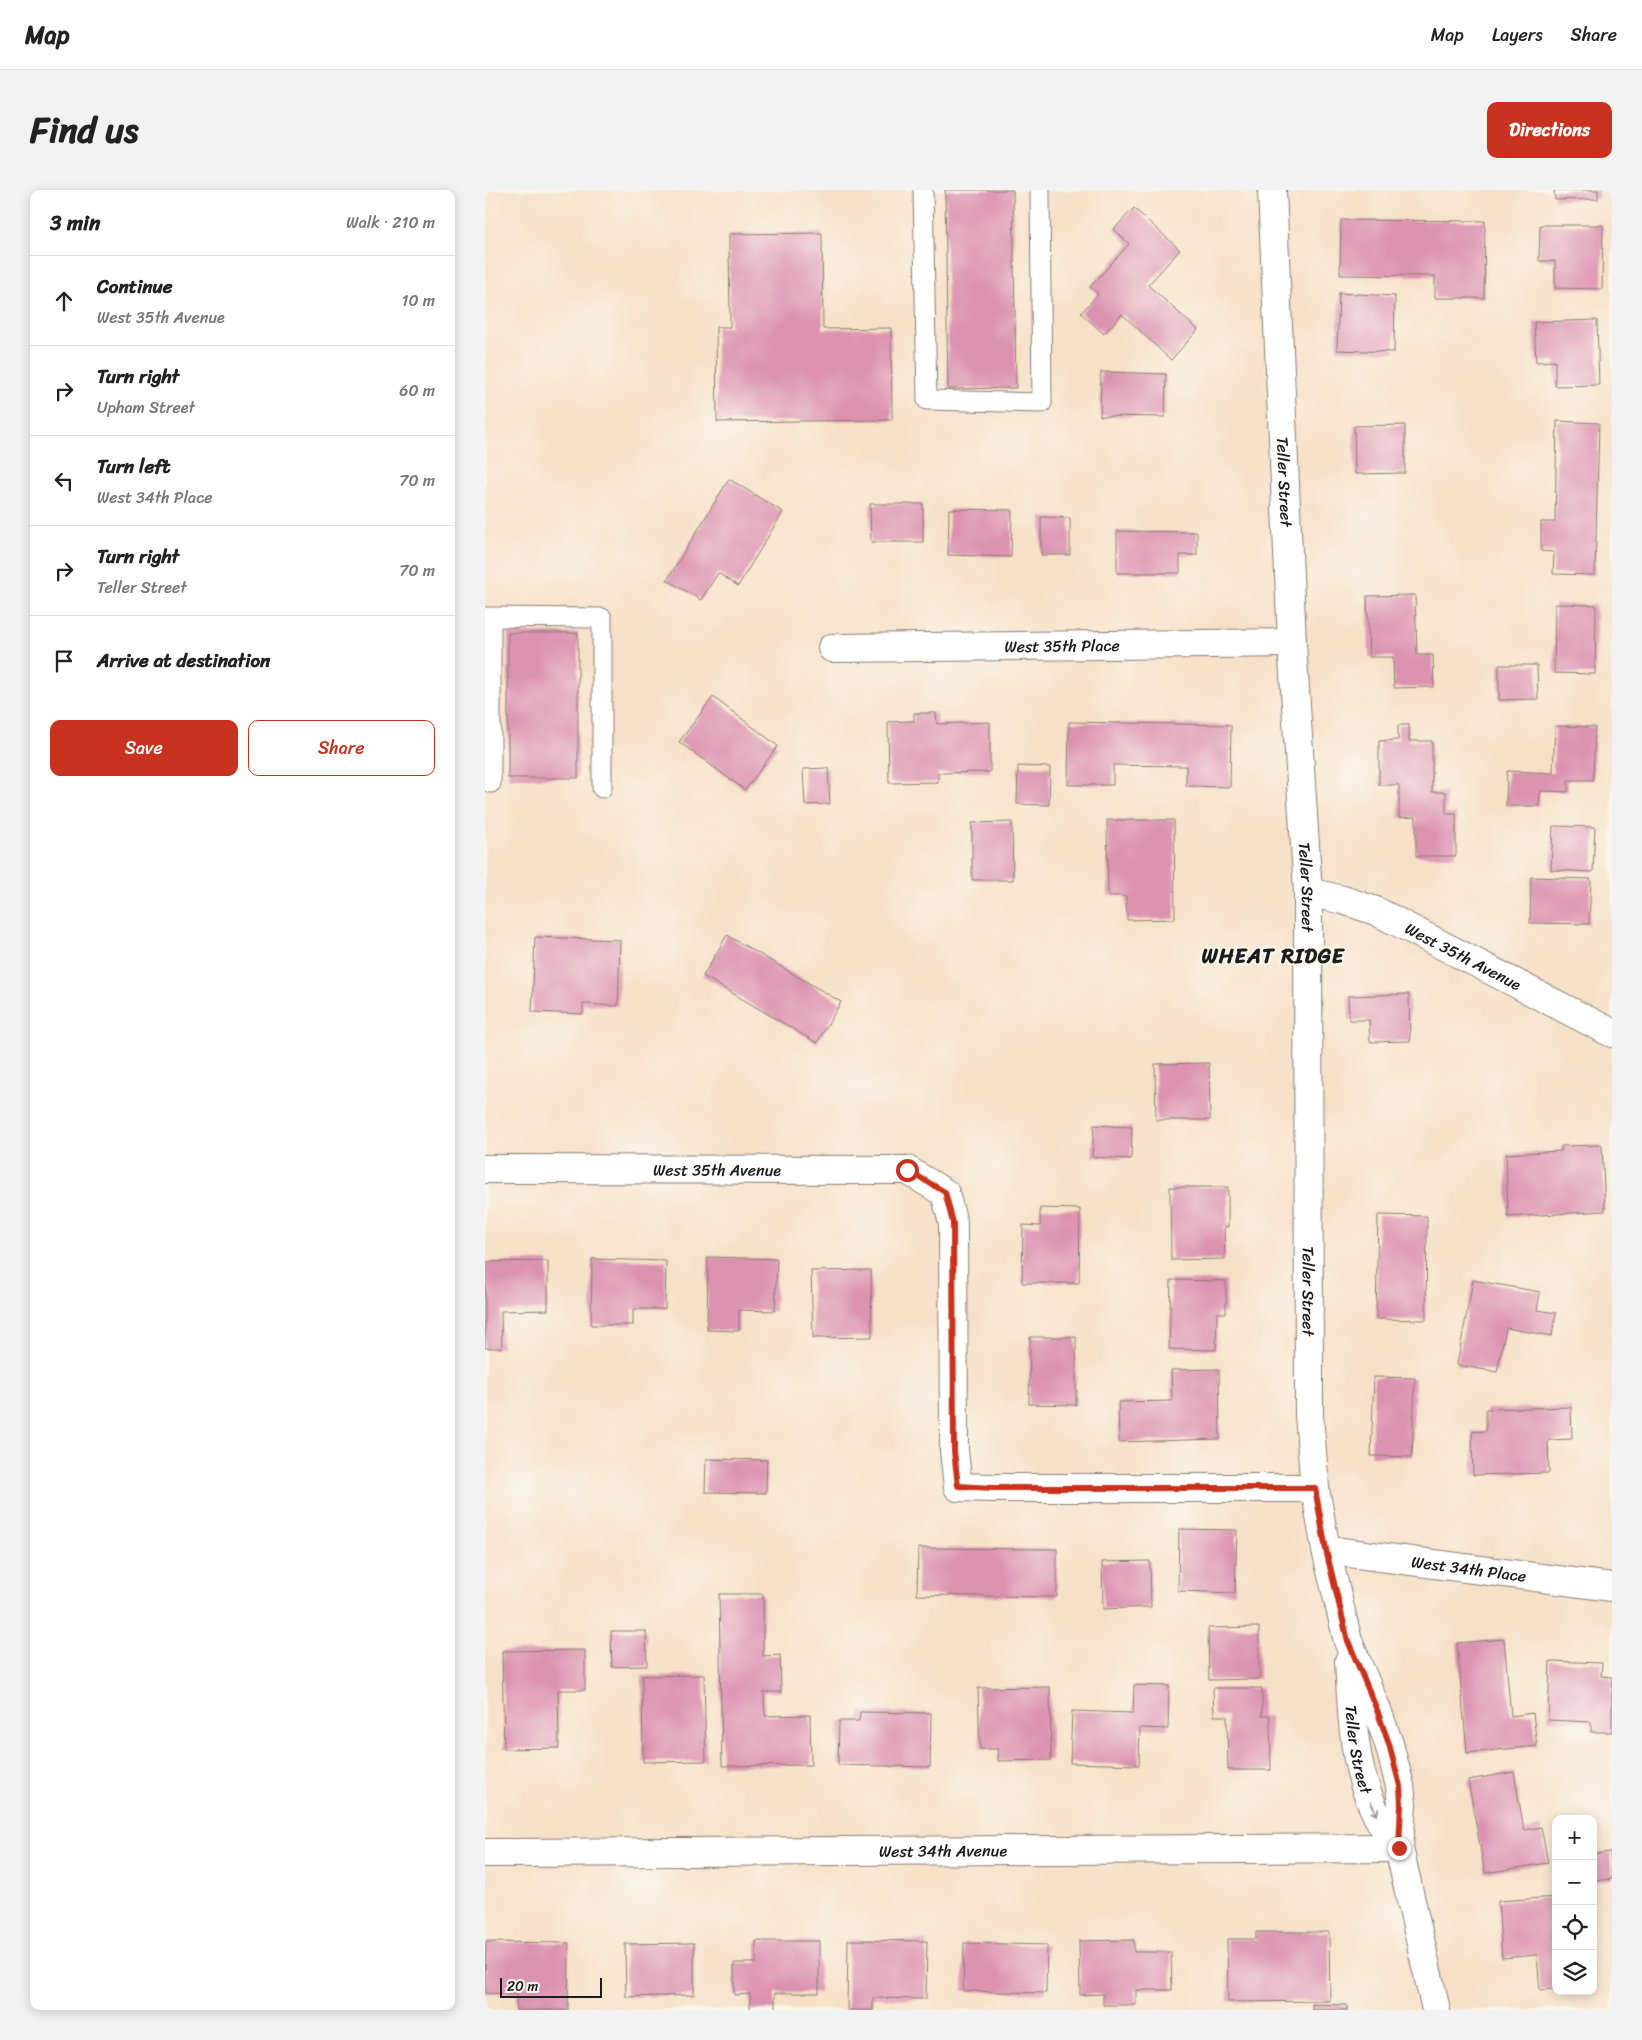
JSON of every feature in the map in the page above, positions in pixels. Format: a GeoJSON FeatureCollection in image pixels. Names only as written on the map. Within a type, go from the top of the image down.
{"type":"FeatureCollection","features":[{"type":"Feature","properties":{"kind":"street","name":"Teller Street"},"geometry":{"type":"LineString","coordinates":[[1273,190],[1293,643],[1308,892],[1309,1415],[1315,1488],[1326,1550],[1348,1641],[1377,1710],[1389,1744],[1400,1786],[1399,1848],[1436,2010]]}},
{"type":"Feature","properties":{"kind":"street","name":"West 35th Place"},"geometry":{"type":"LineString","coordinates":[[832,648],[1293,643]]}},
{"type":"Feature","properties":{"kind":"street","name":"West 35th Avenue"},"geometry":{"type":"LineString","coordinates":[[1308,892],[1343,900],[1376,911],[1612,1033]]}},
{"type":"Feature","properties":{"kind":"street","name":"West 35th Avenue"},"geometry":{"type":"LineString","coordinates":[[485,1169],[907,1170],[945,1192],[953,1223],[954,1451],[958,1486],[993,1488],[1315,1488]]}},
{"type":"Feature","properties":{"kind":"street","name":"West 34th Place"},"geometry":{"type":"LineString","coordinates":[[1326,1550],[1612,1587]]}},
{"type":"Feature","properties":{"kind":"street","name":"West 34th Avenue"},"geometry":{"type":"LineString","coordinates":[[485,1852],[1399,1848]]}},
{"type":"Feature","properties":{"kind":"lane"},"geometry":{"type":"LineString","coordinates":[[923,190],[927,400],[1042,403],[1040,190]]}},
{"type":"Feature","properties":{"kind":"lane"},"geometry":{"type":"LineString","coordinates":[[491,783],[488,618],[602,618],[603,788]]}},
{"type":"Feature","properties":{"kind":"building"},"geometry":{"type":"Polygon","coordinates":[[[945,190],[1013,190],[1016,388],[948,389],[945,190]]]}},
{"type":"Feature","properties":{"kind":"building"},"geometry":{"type":"Polygon","coordinates":[[[1554,190],[1598,190],[1598,199],[1555,200],[1554,190]]]}},
{"type":"Feature","properties":{"kind":"building"},"geometry":{"type":"Polygon","coordinates":[[[1134,208],[1180,250],[1148,285],[1198,330],[1171,360],[1122,314],[1104,334],[1081,313],[1098,294],[1090,287],[1129,244],[1114,229],[1134,208]]]}},
{"type":"Feature","properties":{"kind":"building"},"geometry":{"type":"Polygon","coordinates":[[[1341,220],[1485,221],[1484,298],[1435,298],[1435,276],[1340,275],[1341,220]]]}},
{"type":"Feature","properties":{"kind":"building"},"geometry":{"type":"Polygon","coordinates":[[[1540,225],[1603,225],[1602,289],[1555,288],[1555,261],[1539,261],[1540,225]]]}},
{"type":"Feature","properties":{"kind":"building"},"geometry":{"type":"Polygon","coordinates":[[[822,233],[823,329],[891,328],[892,420],[717,422],[716,327],[730,327],[729,234],[822,233]]]}},
{"type":"Feature","properties":{"kind":"building"},"geometry":{"type":"Polygon","coordinates":[[[1339,293],[1395,296],[1394,352],[1337,350],[1339,293]]]}},
{"type":"Feature","properties":{"kind":"building"},"geometry":{"type":"Polygon","coordinates":[[[1597,320],[1599,385],[1555,386],[1555,361],[1536,362],[1534,322],[1597,320]]]}},
{"type":"Feature","properties":{"kind":"building"},"geometry":{"type":"Polygon","coordinates":[[[1101,372],[1166,374],[1165,417],[1100,416],[1101,372]]]}},
{"type":"Feature","properties":{"kind":"building"},"geometry":{"type":"Polygon","coordinates":[[[1557,421],[1599,423],[1595,575],[1553,574],[1554,552],[1541,551],[1541,522],[1555,522],[1557,421]]]}},
{"type":"Feature","properties":{"kind":"building"},"geometry":{"type":"Polygon","coordinates":[[[1405,425],[1405,473],[1355,474],[1354,426],[1405,425]]]}},
{"type":"Feature","properties":{"kind":"building"},"geometry":{"type":"Polygon","coordinates":[[[729,479],[783,512],[738,586],[718,573],[701,600],[667,580],[729,479]]]}},
{"type":"Feature","properties":{"kind":"building"},"geometry":{"type":"Polygon","coordinates":[[[870,504],[923,504],[923,542],[871,542],[870,504]]]}},
{"type":"Feature","properties":{"kind":"building"},"geometry":{"type":"Polygon","coordinates":[[[949,509],[1012,510],[1011,557],[948,555],[949,509]]]}},
{"type":"Feature","properties":{"kind":"building"},"geometry":{"type":"Polygon","coordinates":[[[1041,517],[1070,518],[1070,555],[1041,555],[1041,517]]]}},
{"type":"Feature","properties":{"kind":"building"},"geometry":{"type":"Polygon","coordinates":[[[1117,531],[1197,532],[1197,555],[1180,555],[1180,573],[1117,573],[1117,531]]]}},
{"type":"Feature","properties":{"kind":"building"},"geometry":{"type":"Polygon","coordinates":[[[1415,595],[1417,655],[1433,655],[1434,687],[1394,688],[1393,657],[1369,657],[1367,596],[1415,595]]]}},
{"type":"Feature","properties":{"kind":"building"},"geometry":{"type":"Polygon","coordinates":[[[1555,604],[1596,605],[1595,674],[1554,673],[1555,604]]]}},
{"type":"Feature","properties":{"kind":"building"},"geometry":{"type":"Polygon","coordinates":[[[508,633],[578,633],[578,778],[508,778],[508,633]]]}},
{"type":"Feature","properties":{"kind":"building"},"geometry":{"type":"Polygon","coordinates":[[[1499,665],[1537,665],[1538,699],[1499,700],[1499,665]]]}},
{"type":"Feature","properties":{"kind":"building"},"geometry":{"type":"Polygon","coordinates":[[[713,697],[778,746],[745,790],[679,742],[713,697]]]}},
{"type":"Feature","properties":{"kind":"building"},"geometry":{"type":"Polygon","coordinates":[[[914,713],[936,713],[937,724],[990,722],[990,772],[938,773],[938,782],[889,783],[888,722],[914,721],[914,713]]]}},
{"type":"Feature","properties":{"kind":"building"},"geometry":{"type":"Polygon","coordinates":[[[1069,722],[1231,725],[1230,787],[1186,786],[1186,766],[1113,765],[1113,785],[1068,785],[1069,722]]]}},
{"type":"Feature","properties":{"kind":"building"},"geometry":{"type":"Polygon","coordinates":[[[1398,725],[1409,725],[1409,741],[1432,741],[1432,792],[1446,792],[1446,814],[1456,814],[1456,856],[1416,856],[1416,817],[1399,818],[1399,785],[1379,785],[1379,741],[1398,740],[1398,725]]]}},
{"type":"Feature","properties":{"kind":"building"},"geometry":{"type":"Polygon","coordinates":[[[1555,726],[1595,727],[1593,780],[1568,780],[1568,792],[1540,791],[1539,806],[1506,806],[1507,771],[1553,773],[1555,726]]]}},
{"type":"Feature","properties":{"kind":"building"},"geometry":{"type":"Polygon","coordinates":[[[1018,766],[1050,767],[1049,805],[1017,804],[1018,766]]]}},
{"type":"Feature","properties":{"kind":"building"},"geometry":{"type":"Polygon","coordinates":[[[828,768],[830,804],[805,805],[803,769],[828,768]]]}},
{"type":"Feature","properties":{"kind":"building"},"geometry":{"type":"Polygon","coordinates":[[[1107,820],[1174,820],[1175,919],[1127,920],[1126,896],[1108,896],[1107,820]]]}},
{"type":"Feature","properties":{"kind":"building"},"geometry":{"type":"Polygon","coordinates":[[[1012,822],[1013,880],[972,880],[972,823],[1012,822]]]}},
{"type":"Feature","properties":{"kind":"building"},"geometry":{"type":"Polygon","coordinates":[[[1553,826],[1595,827],[1593,872],[1551,870],[1553,826]]]}},
{"type":"Feature","properties":{"kind":"building"},"geometry":{"type":"Polygon","coordinates":[[[1531,877],[1591,879],[1589,924],[1530,923],[1531,877]]]}},
{"type":"Feature","properties":{"kind":"building"},"geometry":{"type":"Polygon","coordinates":[[[727,935],[841,1002],[817,1043],[703,976],[727,935]]]}},
{"type":"Feature","properties":{"kind":"building"},"geometry":{"type":"Polygon","coordinates":[[[535,937],[620,940],[618,1006],[583,1004],[583,1014],[532,1012],[535,937]]]}},
{"type":"Feature","properties":{"kind":"building"},"geometry":{"type":"Polygon","coordinates":[[[1409,994],[1410,1041],[1370,1042],[1369,1020],[1349,1020],[1348,996],[1409,994]]]}},
{"type":"Feature","properties":{"kind":"building"},"geometry":{"type":"Polygon","coordinates":[[[1209,1063],[1210,1120],[1156,1120],[1155,1064],[1209,1063]]]}},
{"type":"Feature","properties":{"kind":"building"},"geometry":{"type":"Polygon","coordinates":[[[1094,1125],[1132,1127],[1131,1159],[1092,1157],[1094,1125]]]}},
{"type":"Feature","properties":{"kind":"building"},"geometry":{"type":"Polygon","coordinates":[[[1602,1145],[1605,1211],[1508,1217],[1506,1154],[1561,1151],[1561,1146],[1602,1145]]]}},
{"type":"Feature","properties":{"kind":"building"},"geometry":{"type":"Polygon","coordinates":[[[1170,1187],[1228,1187],[1228,1227],[1224,1227],[1225,1259],[1171,1260],[1170,1187]]]}},
{"type":"Feature","properties":{"kind":"building"},"geometry":{"type":"Polygon","coordinates":[[[1040,1208],[1080,1209],[1079,1283],[1022,1283],[1023,1225],[1040,1226],[1040,1208]]]}},
{"type":"Feature","properties":{"kind":"building"},"geometry":{"type":"Polygon","coordinates":[[[1378,1215],[1427,1216],[1426,1320],[1376,1319],[1378,1215]]]}},
{"type":"Feature","properties":{"kind":"building"},"geometry":{"type":"Polygon","coordinates":[[[708,1257],[777,1259],[775,1311],[739,1310],[739,1331],[707,1330],[708,1257]]]}},
{"type":"Feature","properties":{"kind":"building"},"geometry":{"type":"Polygon","coordinates":[[[592,1259],[666,1261],[665,1309],[633,1309],[633,1325],[591,1325],[592,1259]]]}},
{"type":"Feature","properties":{"kind":"building"},"geometry":{"type":"Polygon","coordinates":[[[548,1261],[548,1310],[501,1311],[502,1348],[485,1348],[485,1262],[548,1261]]]}},
{"type":"Feature","properties":{"kind":"building"},"geometry":{"type":"Polygon","coordinates":[[[871,1270],[872,1337],[813,1338],[811,1271],[871,1270]]]}},
{"type":"Feature","properties":{"kind":"building"},"geometry":{"type":"Polygon","coordinates":[[[1171,1280],[1226,1281],[1226,1313],[1217,1313],[1216,1350],[1169,1349],[1171,1280]]]}},
{"type":"Feature","properties":{"kind":"building"},"geometry":{"type":"Polygon","coordinates":[[[1473,1280],[1540,1292],[1537,1310],[1556,1313],[1552,1336],[1506,1328],[1497,1372],[1457,1365],[1473,1280]]]}},
{"type":"Feature","properties":{"kind":"building"},"geometry":{"type":"Polygon","coordinates":[[[1030,1337],[1076,1337],[1076,1405],[1029,1404],[1030,1337]]]}},
{"type":"Feature","properties":{"kind":"building"},"geometry":{"type":"Polygon","coordinates":[[[1219,1369],[1220,1439],[1119,1442],[1118,1402],[1172,1401],[1171,1370],[1219,1369]]]}},
{"type":"Feature","properties":{"kind":"building"},"geometry":{"type":"Polygon","coordinates":[[[1374,1377],[1415,1378],[1412,1457],[1371,1456],[1374,1377]]]}},
{"type":"Feature","properties":{"kind":"building"},"geometry":{"type":"Polygon","coordinates":[[[1571,1407],[1572,1439],[1548,1440],[1549,1473],[1473,1475],[1472,1432],[1486,1431],[1486,1409],[1571,1407]]]}},
{"type":"Feature","properties":{"kind":"building"},"geometry":{"type":"Polygon","coordinates":[[[706,1459],[767,1460],[766,1493],[705,1492],[706,1459]]]}},
{"type":"Feature","properties":{"kind":"building"},"geometry":{"type":"Polygon","coordinates":[[[1179,1529],[1237,1530],[1235,1593],[1178,1591],[1179,1529]]]}},
{"type":"Feature","properties":{"kind":"building"},"geometry":{"type":"Polygon","coordinates":[[[918,1548],[1057,1549],[1057,1597],[917,1595],[918,1548]]]}},
{"type":"Feature","properties":{"kind":"building"},"geometry":{"type":"Polygon","coordinates":[[[1150,1561],[1151,1607],[1103,1609],[1102,1562],[1150,1561]]]}},
{"type":"Feature","properties":{"kind":"building"},"geometry":{"type":"Polygon","coordinates":[[[719,1594],[763,1594],[763,1656],[780,1655],[781,1692],[764,1692],[765,1716],[810,1715],[811,1765],[722,1766],[719,1594]]]}},
{"type":"Feature","properties":{"kind":"building"},"geometry":{"type":"Polygon","coordinates":[[[1259,1627],[1259,1679],[1209,1680],[1208,1628],[1259,1627]]]}},
{"type":"Feature","properties":{"kind":"building"},"geometry":{"type":"Polygon","coordinates":[[[611,1631],[646,1631],[647,1666],[612,1667],[611,1631]]]}},
{"type":"Feature","properties":{"kind":"building"},"geometry":{"type":"Polygon","coordinates":[[[1504,1639],[1511,1716],[1533,1713],[1537,1746],[1467,1753],[1457,1643],[1504,1639]]]}},
{"type":"Feature","properties":{"kind":"building"},"geometry":{"type":"Polygon","coordinates":[[[585,1650],[585,1690],[558,1690],[559,1748],[504,1749],[502,1651],[585,1650]]]}},
{"type":"Feature","properties":{"kind":"building"},"geometry":{"type":"Polygon","coordinates":[[[1550,1661],[1602,1663],[1601,1676],[1612,1677],[1612,1732],[1591,1732],[1591,1722],[1548,1720],[1550,1661]]]}},
{"type":"Feature","properties":{"kind":"building"},"geometry":{"type":"Polygon","coordinates":[[[704,1675],[706,1761],[643,1762],[642,1676],[704,1675]]]}},
{"type":"Feature","properties":{"kind":"building"},"geometry":{"type":"Polygon","coordinates":[[[1134,1685],[1169,1686],[1168,1729],[1140,1728],[1139,1765],[1070,1763],[1072,1711],[1133,1713],[1134,1685]]]}},
{"type":"Feature","properties":{"kind":"building"},"geometry":{"type":"Polygon","coordinates":[[[1050,1687],[1051,1760],[998,1761],[998,1749],[980,1749],[978,1688],[1050,1687]]]}},
{"type":"Feature","properties":{"kind":"building"},"geometry":{"type":"Polygon","coordinates":[[[1213,1688],[1262,1688],[1262,1716],[1270,1716],[1271,1770],[1228,1770],[1227,1716],[1214,1716],[1213,1688]]]}},
{"type":"Feature","properties":{"kind":"building"},"geometry":{"type":"Polygon","coordinates":[[[860,1712],[931,1713],[930,1767],[838,1765],[839,1721],[859,1721],[860,1712]]]}},
{"type":"Feature","properties":{"kind":"building"},"geometry":{"type":"Polygon","coordinates":[[[1514,1772],[1524,1830],[1541,1827],[1548,1863],[1485,1873],[1468,1780],[1514,1772]]]}},
{"type":"Feature","properties":{"kind":"building"},"geometry":{"type":"Polygon","coordinates":[[[1610,1852],[1612,1879],[1597,1881],[1597,1854],[1610,1852]]]}},
{"type":"Feature","properties":{"kind":"building"},"geometry":{"type":"Polygon","coordinates":[[[1552,1897],[1552,1989],[1540,1990],[1537,1955],[1502,1958],[1498,1901],[1552,1897]]]}},
{"type":"Feature","properties":{"kind":"building"},"geometry":{"type":"Polygon","coordinates":[[[1256,1932],[1329,1932],[1330,2001],[1228,2002],[1227,1939],[1256,1939],[1256,1932]]]}},
{"type":"Feature","properties":{"kind":"building"},"geometry":{"type":"Polygon","coordinates":[[[848,1940],[927,1941],[926,1999],[873,1998],[873,2010],[847,2010],[848,1940]]]}},
{"type":"Feature","properties":{"kind":"building"},"geometry":{"type":"Polygon","coordinates":[[[1134,1940],[1134,1952],[1171,1952],[1172,1990],[1136,1990],[1136,2005],[1103,2005],[1103,1994],[1080,1995],[1079,1941],[1134,1940]]]}},
{"type":"Feature","properties":{"kind":"building"},"geometry":{"type":"Polygon","coordinates":[[[756,1941],[819,1941],[819,1993],[775,1993],[775,2010],[750,2010],[750,1994],[734,1995],[734,1963],[756,1963],[756,1941]]]}},
{"type":"Feature","properties":{"kind":"building"},"geometry":{"type":"Polygon","coordinates":[[[486,1942],[569,1943],[568,2010],[516,2010],[517,1994],[485,1993],[486,1942]]]}},
{"type":"Feature","properties":{"kind":"building"},"geometry":{"type":"Polygon","coordinates":[[[694,1943],[694,1995],[626,1997],[625,1944],[694,1943]]]}},
{"type":"Feature","properties":{"kind":"building"},"geometry":{"type":"Polygon","coordinates":[[[964,1943],[1047,1945],[1046,1993],[963,1991],[964,1943]]]}},
{"type":"Feature","properties":{"kind":"building"},"geometry":{"type":"Polygon","coordinates":[[[1312,2004],[1347,2005],[1347,2010],[1312,2010],[1312,2004]]]}},
{"type":"Feature","properties":{"kind":"district","name":"WHEAT RIDGE"},"geometry":{"type":"Point","coordinates":[1273,956]}},
{"type":"Feature","properties":{"kind":"route"},"geometry":{"type":"LineString","coordinates":[[907,1170],[945,1192],[953,1223],[954,1451],[958,1486],[993,1488],[1315,1488],[1326,1550],[1348,1641],[1377,1710],[1389,1744],[1400,1786],[1399,1848]]}}]}
